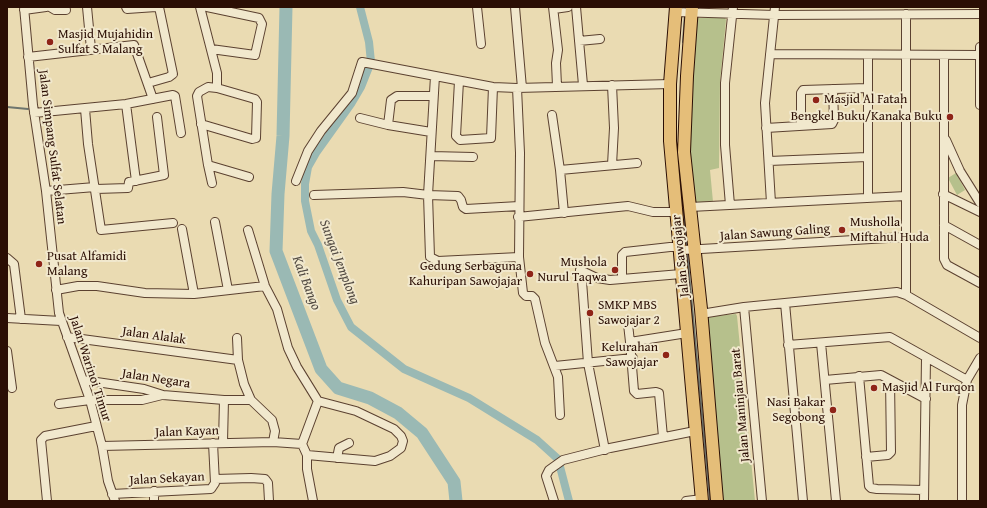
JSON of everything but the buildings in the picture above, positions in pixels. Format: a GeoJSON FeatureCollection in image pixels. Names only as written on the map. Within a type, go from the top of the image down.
{"type":"FeatureCollection","features":[{"type":"Feature","properties":{"kind":"main road","name":"Jalan Sawojajar"},"geometry":{"type":"LineString","coordinates":[[684,11],[670,84],[670,142],[682,191],[690,207],[687,249],[681,274],[694,310],[688,333],[695,431],[717,501]]}},
{"type":"Feature","properties":{"kind":"main road","name":"Jalan Sawojajar"},"geometry":{"type":"LineString","coordinates":[[684,11],[684,152],[682,191],[675,212],[687,249],[694,310],[707,473],[702,500]]}},
{"type":"Feature","properties":{"kind":"street"},"geometry":{"type":"LineString","coordinates":[[24,8],[46,7]]}},
{"type":"Feature","properties":{"kind":"street"},"geometry":{"type":"LineString","coordinates":[[50,7],[55,10],[66,10]]}},
{"type":"Feature","properties":{"kind":"street"},"geometry":{"type":"LineString","coordinates":[[87,7],[91,49]]}},
{"type":"Feature","properties":{"kind":"street"},"geometry":{"type":"LineString","coordinates":[[126,7],[127,9],[156,7]]}},
{"type":"Feature","properties":{"kind":"street"},"geometry":{"type":"LineString","coordinates":[[148,84],[169,77],[173,74],[159,7]]}},
{"type":"Feature","properties":{"kind":"street"},"geometry":{"type":"LineString","coordinates":[[200,7],[217,73],[217,88]]}},
{"type":"Feature","properties":{"kind":"street"},"geometry":{"type":"LineString","coordinates":[[207,7],[259,18],[262,24],[255,55],[211,49]]}},
{"type":"Feature","properties":{"kind":"street"},"geometry":{"type":"LineString","coordinates":[[477,7],[481,44]]}},
{"type":"Feature","properties":{"kind":"street"},"geometry":{"type":"LineString","coordinates":[[515,7],[520,88],[518,217],[519,257],[524,293],[526,296],[535,297],[547,349],[555,366],[559,385],[560,415]]}},
{"type":"Feature","properties":{"kind":"street"},"geometry":{"type":"LineString","coordinates":[[557,86],[556,63],[558,50],[554,8],[568,7]]}},
{"type":"Feature","properties":{"kind":"street"},"geometry":{"type":"LineString","coordinates":[[576,7],[583,85]]}},
{"type":"Feature","properties":{"kind":"street","name":"Jalan Simpang Sulfat Selatan"},"geometry":{"type":"LineString","coordinates":[[24,8],[34,113],[46,191],[56,290]]}},
{"type":"Feature","properties":{"kind":"street"},"geometry":{"type":"LineString","coordinates":[[684,11],[732,10],[980,14]]}},
{"type":"Feature","properties":{"kind":"street"},"geometry":{"type":"LineString","coordinates":[[730,205],[725,145],[725,111],[732,10]]}},
{"type":"Feature","properties":{"kind":"street"},"geometry":{"type":"LineString","coordinates":[[771,203],[766,128],[766,98],[775,11]]}},
{"type":"Feature","properties":{"kind":"street"},"geometry":{"type":"LineString","coordinates":[[906,14],[906,295]]}},
{"type":"Feature","properties":{"kind":"street"},"geometry":{"type":"LineString","coordinates":[[579,41],[600,39]]}},
{"type":"Feature","properties":{"kind":"street"},"geometry":{"type":"LineString","coordinates":[[28,57],[134,45],[153,99]]}},
{"type":"Feature","properties":{"kind":"street"},"geometry":{"type":"LineString","coordinates":[[980,47],[980,105]]}},
{"type":"Feature","properties":{"kind":"street"},"geometry":{"type":"LineString","coordinates":[[770,54],[906,56],[980,55]]}},
{"type":"Feature","properties":{"kind":"street"},"geometry":{"type":"LineString","coordinates":[[868,55],[868,198]]}},
{"type":"Feature","properties":{"kind":"street"},"geometry":{"type":"LineString","coordinates":[[944,55],[944,262],[980,283]]}},
{"type":"Feature","properties":{"kind":"street"},"geometry":{"type":"LineString","coordinates":[[296,181],[308,150],[321,131],[352,93],[362,62],[379,64],[493,87],[520,88],[583,85],[670,84]]}},
{"type":"Feature","properties":{"kind":"street"},"geometry":{"type":"LineString","coordinates":[[435,76],[428,195],[429,252],[433,259],[438,261],[519,257]]}},
{"type":"Feature","properties":{"kind":"street"},"geometry":{"type":"LineString","coordinates":[[459,81],[456,136],[460,140],[491,138],[493,87]]}},
{"type":"Feature","properties":{"kind":"street"},"geometry":{"type":"LineString","coordinates":[[612,85],[614,128],[612,165]]}},
{"type":"Feature","properties":{"kind":"street"},"geometry":{"type":"LineString","coordinates":[[201,124],[252,139],[256,138],[257,102],[255,99],[217,88],[208,87],[197,96],[201,124],[208,165],[212,183]]}},
{"type":"Feature","properties":{"kind":"street"},"geometry":{"type":"LineString","coordinates":[[802,126],[801,91],[805,89],[867,88]]}},
{"type":"Feature","properties":{"kind":"street"},"geometry":{"type":"LineString","coordinates":[[766,128],[830,125],[834,123],[834,89]]}},
{"type":"Feature","properties":{"kind":"street"},"geometry":{"type":"LineString","coordinates":[[34,113],[86,109],[174,96],[181,133]]}},
{"type":"Feature","properties":{"kind":"street"},"geometry":{"type":"LineString","coordinates":[[388,125],[392,100],[397,96],[433,96]]}},
{"type":"Feature","properties":{"kind":"street"},"geometry":{"type":"LineString","coordinates":[[126,104],[136,181]]}},
{"type":"Feature","properties":{"kind":"street"},"geometry":{"type":"LineString","coordinates":[[86,109],[88,144],[96,188],[101,230],[173,223]]}},
{"type":"Feature","properties":{"kind":"street"},"geometry":{"type":"LineString","coordinates":[[552,115],[560,170],[564,213]]}},
{"type":"Feature","properties":{"kind":"street"},"geometry":{"type":"LineString","coordinates":[[46,191],[128,188],[129,182],[164,175],[158,117]]}},
{"type":"Feature","properties":{"kind":"street"},"geometry":{"type":"LineString","coordinates":[[360,118],[388,125],[431,132]]}},
{"type":"Feature","properties":{"kind":"street"},"geometry":{"type":"LineString","coordinates":[[944,136],[955,160],[980,203]]}},
{"type":"Feature","properties":{"kind":"street"},"geometry":{"type":"LineString","coordinates":[[431,156],[473,157]]}},
{"type":"Feature","properties":{"kind":"street"},"geometry":{"type":"LineString","coordinates":[[769,161],[867,156]]}},
{"type":"Feature","properties":{"kind":"street"},"geometry":{"type":"LineString","coordinates":[[560,170],[637,163]]}},
{"type":"Feature","properties":{"kind":"street"},"geometry":{"type":"LineString","coordinates":[[208,165],[249,177]]}},
{"type":"Feature","properties":{"kind":"street"},"geometry":{"type":"LineString","coordinates":[[314,195],[403,192],[458,196],[463,207],[466,209],[519,206]]}},
{"type":"Feature","properties":{"kind":"street"},"geometry":{"type":"LineString","coordinates":[[944,194],[980,212]]}},
{"type":"Feature","properties":{"kind":"street"},"geometry":{"type":"LineString","coordinates":[[690,207],[906,196]]}},
{"type":"Feature","properties":{"kind":"street"},"geometry":{"type":"LineString","coordinates":[[518,217],[628,206],[653,212],[675,212]]}},
{"type":"Feature","properties":{"kind":"street"},"geometry":{"type":"LineString","coordinates":[[215,222],[228,290]]}},
{"type":"Feature","properties":{"kind":"street"},"geometry":{"type":"LineString","coordinates":[[944,225],[980,245]]}},
{"type":"Feature","properties":{"kind":"street"},"geometry":{"type":"LineString","coordinates":[[182,229],[194,294]]}},
{"type":"Feature","properties":{"kind":"street"},"geometry":{"type":"LineString","coordinates":[[248,230],[265,286],[277,309],[284,338],[292,358],[318,401],[356,411],[376,420],[394,429],[401,436],[403,441],[401,448],[383,459],[375,461],[307,455]]}},
{"type":"Feature","properties":{"kind":"street","name":"Jalan Sawung Galing"},"geometry":{"type":"LineString","coordinates":[[622,279],[622,255],[625,252],[906,237]]}},
{"type":"Feature","properties":{"kind":"street"},"geometry":{"type":"LineString","coordinates":[[7,258],[14,264],[21,319]]}},
{"type":"Feature","properties":{"kind":"street"},"geometry":{"type":"LineString","coordinates":[[605,450],[588,363],[582,271],[597,278],[622,279],[681,274]]}},
{"type":"Feature","properties":{"kind":"street"},"geometry":{"type":"LineString","coordinates":[[56,290],[78,286],[97,286],[145,293],[194,294],[265,286]]}},
{"type":"Feature","properties":{"kind":"street","name":"Jalan Warinoi Timur"},"geometry":{"type":"LineString","coordinates":[[56,290],[61,321],[90,400],[102,446],[108,481],[114,497]]}},
{"type":"Feature","properties":{"kind":"street"},"geometry":{"type":"LineString","coordinates":[[694,310],[744,307],[897,292],[906,295],[980,338]]}},
{"type":"Feature","properties":{"kind":"street"},"geometry":{"type":"LineString","coordinates":[[785,303],[803,501]]}},
{"type":"Feature","properties":{"kind":"street","name":"Jalan Maninjau Barat"},"geometry":{"type":"LineString","coordinates":[[744,307],[762,501]]}},
{"type":"Feature","properties":{"kind":"street"},"geometry":{"type":"LineString","coordinates":[[7,318],[61,321]]}},
{"type":"Feature","properties":{"kind":"street"},"geometry":{"type":"LineString","coordinates":[[628,324],[636,393],[658,392],[660,395],[663,438]]}},
{"type":"Feature","properties":{"kind":"street"},"geometry":{"type":"LineString","coordinates":[[630,342],[688,333]]}},
{"type":"Feature","properties":{"kind":"street","name":"Jalan Alalak"},"geometry":{"type":"LineString","coordinates":[[67,337],[238,360]]}},
{"type":"Feature","properties":{"kind":"street"},"geometry":{"type":"LineString","coordinates":[[788,345],[890,337],[968,380]]}},
{"type":"Feature","properties":{"kind":"street"},"geometry":{"type":"LineString","coordinates":[[237,338],[238,360],[244,384],[251,400],[272,420],[275,431],[273,442]]}},
{"type":"Feature","properties":{"kind":"street"},"geometry":{"type":"LineString","coordinates":[[822,342],[836,501]]}},
{"type":"Feature","properties":{"kind":"street"},"geometry":{"type":"LineString","coordinates":[[7,351],[12,388]]}},
{"type":"Feature","properties":{"kind":"street"},"geometry":{"type":"LineString","coordinates":[[555,366],[633,358]]}},
{"type":"Feature","properties":{"kind":"street"},"geometry":{"type":"LineString","coordinates":[[924,501],[926,358]]}},
{"type":"Feature","properties":{"kind":"street"},"geometry":{"type":"LineString","coordinates":[[962,501],[962,405],[968,380],[980,358]]}},
{"type":"Feature","properties":{"kind":"street"},"geometry":{"type":"LineString","coordinates":[[826,380],[881,375],[926,399]]}},
{"type":"Feature","properties":{"kind":"street"},"geometry":{"type":"LineString","coordinates":[[859,376],[868,483],[871,488],[924,490]]}},
{"type":"Feature","properties":{"kind":"street","name":"Jalan Negara"},"geometry":{"type":"LineString","coordinates":[[83,380],[144,389],[163,395],[224,400],[251,400]]}},
{"type":"Feature","properties":{"kind":"street"},"geometry":{"type":"LineString","coordinates":[[866,457],[888,455],[891,452],[890,380]]}},
{"type":"Feature","properties":{"kind":"street"},"geometry":{"type":"LineString","coordinates":[[59,404],[90,400],[142,400],[163,395]]}},
{"type":"Feature","properties":{"kind":"street"},"geometry":{"type":"LineString","coordinates":[[223,442],[224,400]]}},
{"type":"Feature","properties":{"kind":"street"},"geometry":{"type":"LineString","coordinates":[[314,501],[307,469],[307,455],[302,444],[318,401]]}},
{"type":"Feature","properties":{"kind":"street"},"geometry":{"type":"LineString","coordinates":[[47,501],[40,441],[43,437],[96,426]]}},
{"type":"Feature","properties":{"kind":"street"},"geometry":{"type":"LineString","coordinates":[[554,501],[546,476],[553,466],[563,460],[695,431]]}},
{"type":"Feature","properties":{"kind":"street","name":"Jalan Kayan"},"geometry":{"type":"LineString","coordinates":[[102,446],[223,442],[273,442],[302,444]]}},
{"type":"Feature","properties":{"kind":"street"},"geometry":{"type":"LineString","coordinates":[[212,443],[215,480]]}},
{"type":"Feature","properties":{"kind":"street"},"geometry":{"type":"LineString","coordinates":[[337,458],[339,448],[349,443]]}},
{"type":"Feature","properties":{"kind":"street","name":"Jalan Sekayan"},"geometry":{"type":"LineString","coordinates":[[114,497],[154,491],[208,490],[213,488],[215,480],[251,478],[265,479],[268,484],[269,501]]}},
{"type":"Feature","properties":{"kind":"street"},"geometry":{"type":"LineString","coordinates":[[154,491],[154,501]]}},
{"type":"Feature","properties":{"kind":"street"},"geometry":{"type":"LineString","coordinates":[[686,501],[702,500]]}},
{"type":"Feature","properties":{"kind":"green space"},"geometry":{"type":"Polygon","coordinates":[[[695,18],[725,18],[726,20],[720,82],[719,168],[710,170],[713,202],[692,204],[688,163],[695,18]]]}},
{"type":"Feature","properties":{"kind":"green space"},"geometry":{"type":"Polygon","coordinates":[[[956,173],[965,190],[957,195],[948,178],[956,173]]]}},
{"type":"Feature","properties":{"kind":"green space"},"geometry":{"type":"Polygon","coordinates":[[[736,314],[755,501],[722,501],[706,317],[736,314]]]}},
{"type":"Feature","properties":{"kind":"waterway","name":"Kali Bango"},"geometry":{"type":"LineString","coordinates":[[286,7],[283,136],[278,194],[276,251],[321,369],[338,388],[370,398],[398,413],[422,433],[454,482],[456,501]]}},
{"type":"Feature","properties":{"kind":"waterway","name":"Sungai Jemplong"},"geometry":{"type":"LineString","coordinates":[[360,7],[369,42],[371,62],[361,87],[351,104],[316,153],[308,167],[305,184],[305,201],[311,231],[318,245],[337,300],[351,327],[404,369],[469,398],[537,440],[558,459],[569,501]]}},
{"type":"Feature","properties":{"kind":"waterway"},"geometry":{"type":"LineString","coordinates":[[683,42],[685,14]]}},
{"type":"Feature","properties":{"kind":"waterway"},"geometry":{"type":"LineString","coordinates":[[7,107],[28,109]]}},
{"type":"Feature","properties":{"kind":"waterway"},"geometry":{"type":"LineString","coordinates":[[684,210],[687,247]]}},
{"type":"Feature","properties":{"kind":"waterway"},"geometry":{"type":"LineString","coordinates":[[687,252],[710,501]]}},
{"type":"Feature","properties":{"kind":"place","name":"Masjid Mujahidin Sulfat S Malang"},"geometry":{"type":"Point","coordinates":[50,42]}},
{"type":"Feature","properties":{"kind":"place","name":"Masjid Al Fatah"},"geometry":{"type":"Point","coordinates":[816,100]}},
{"type":"Feature","properties":{"kind":"place","name":"Bengkel Buku/Kanaka Buku"},"geometry":{"type":"Point","coordinates":[950,117]}},
{"type":"Feature","properties":{"kind":"place","name":"Musholla Miftahul Huda"},"geometry":{"type":"Point","coordinates":[842,230]}},
{"type":"Feature","properties":{"kind":"place","name":"Pusat Alfamidi Malang"},"geometry":{"type":"Point","coordinates":[39,264]}},
{"type":"Feature","properties":{"kind":"place","name":"Mushola Nurul Taqwa"},"geometry":{"type":"Point","coordinates":[615,270]}},
{"type":"Feature","properties":{"kind":"place","name":"Gedung Serbaguna Kahuripan Sawojajar"},"geometry":{"type":"Point","coordinates":[530,274]}},
{"type":"Feature","properties":{"kind":"place","name":"SMKP MBS Sawojajar 2"},"geometry":{"type":"Point","coordinates":[590,313]}},
{"type":"Feature","properties":{"kind":"place","name":"Kelurahan Sawojajar"},"geometry":{"type":"Point","coordinates":[666,355]}},
{"type":"Feature","properties":{"kind":"place","name":"Masjid Al Furqon"},"geometry":{"type":"Point","coordinates":[874,388]}},
{"type":"Feature","properties":{"kind":"place","name":"Nasi Bakar Segobong"},"geometry":{"type":"Point","coordinates":[833,410]}}]}
